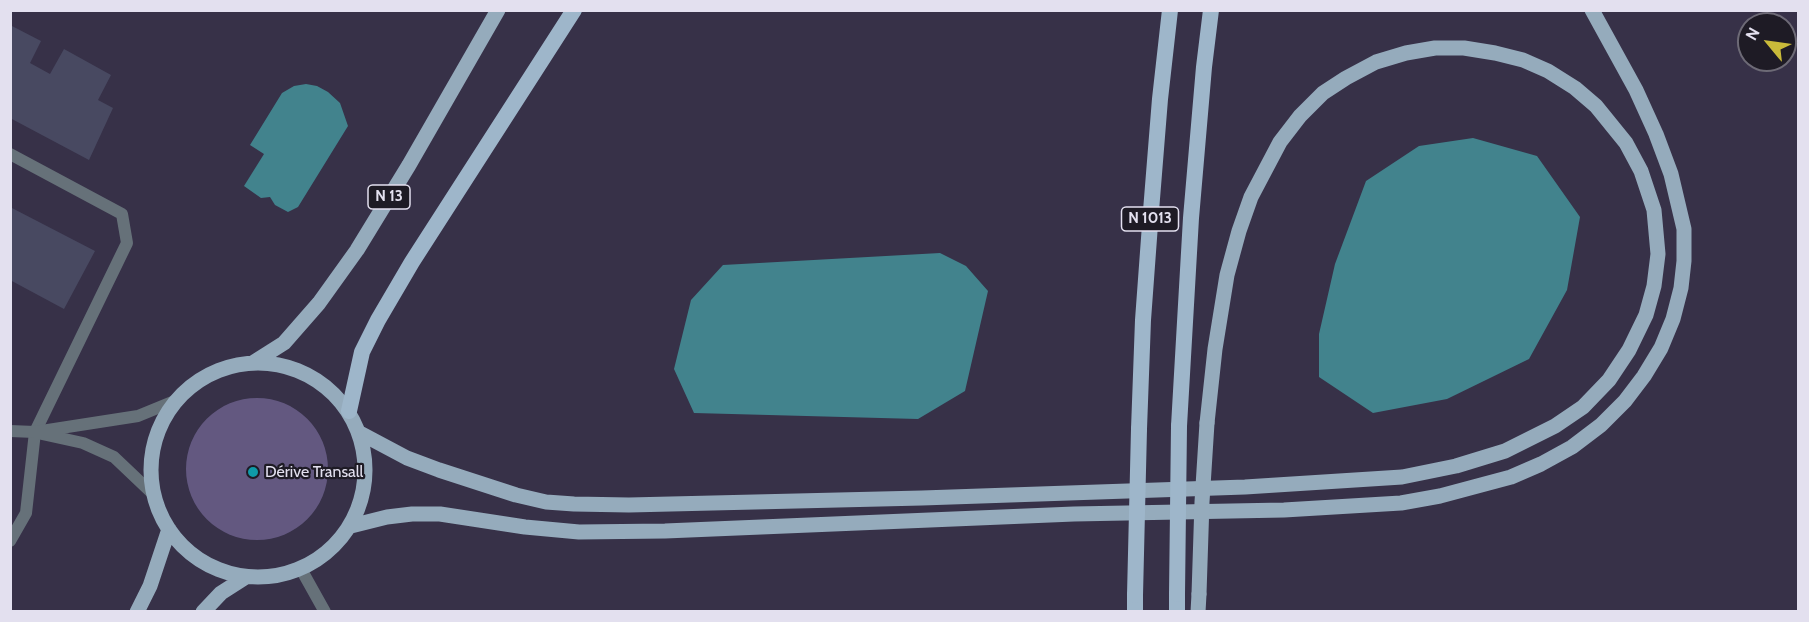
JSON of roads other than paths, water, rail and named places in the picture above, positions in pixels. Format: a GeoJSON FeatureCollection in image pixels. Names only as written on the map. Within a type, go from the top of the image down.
{"type":"FeatureCollection","features":[{"type":"Feature","properties":{"kind":"highway"},"geometry":{"type":"LineString","coordinates":[[349,411],[362,352],[378,320],[412,262],[574,10]]}},
{"type":"Feature","properties":{"kind":"highway","name":"N 1013"},"geometry":{"type":"LineString","coordinates":[[1135,603],[1143,320],[1160,99],[1170,10]]}},
{"type":"Feature","properties":{"kind":"highway","name":"N 1013"},"geometry":{"type":"LineString","coordinates":[[1177,612],[1179,426],[1191,218],[1211,10]]}},
{"type":"Feature","properties":{"kind":"main road","name":"N 13"},"geometry":{"type":"LineString","coordinates":[[253,362],[284,343],[319,303],[357,250],[498,10]]}},
{"type":"Feature","properties":{"kind":"main road"},"geometry":{"type":"LineString","coordinates":[[351,526],[387,517],[440,514],[525,527],[579,532],[665,531],[1074,514],[1295,509],[1401,503],[1440,496],[1511,477],[1572,447],[1601,425],[1625,401],[1661,348],[1673,319],[1681,288],[1684,228],[1671,174],[1636,90],[1592,10]]}},
{"type":"Feature","properties":{"kind":"main road"},"geometry":{"type":"LineString","coordinates":[[360,433],[407,458],[450,474],[516,495],[546,502],[574,504],[629,505],[934,497],[1245,487],[1401,477],[1456,466],[1505,451],[1555,426],[1583,407],[1609,380],[1629,350],[1646,315],[1654,286],[1658,255],[1654,210],[1641,171],[1626,143],[1596,106],[1575,88],[1548,71],[1523,60],[1495,52],[1464,48],[1415,51],[1376,62],[1323,93],[1300,116],[1280,142],[1251,197],[1227,275],[1215,349],[1208,423],[1202,502],[1198,612]]}},
{"type":"Feature","properties":{"kind":"main road"},"geometry":{"type":"LineString","coordinates":[[253,362],[291,367],[308,374],[338,396],[360,433],[366,465],[363,496],[351,526],[329,551],[300,569],[274,577],[246,577],[223,572],[202,561],[183,547],[169,529],[154,495],[151,475],[152,455],[157,435],[165,417],[177,400],[192,385],[211,373],[253,362]]}},
{"type":"Feature","properties":{"kind":"main road"},"geometry":{"type":"LineString","coordinates":[[137,612],[150,586],[169,529]]}},
{"type":"Feature","properties":{"kind":"main road"},"geometry":{"type":"LineString","coordinates":[[203,612],[220,592],[246,577]]}},
{"type":"Feature","properties":{"kind":"street"},"geometry":{"type":"LineString","coordinates":[[10,154],[122,214],[127,243],[35,432],[26,513],[10,541]]}},
{"type":"Feature","properties":{"kind":"street"},"geometry":{"type":"LineString","coordinates":[[10,432],[35,432],[138,416],[177,400]]}},
{"type":"Feature","properties":{"kind":"street"},"geometry":{"type":"LineString","coordinates":[[35,432],[83,443],[114,457],[154,495]]}},
{"type":"Feature","properties":{"kind":"street"},"geometry":{"type":"LineString","coordinates":[[300,569],[325,612]]}},
{"type":"Feature","properties":{"kind":"place","name":"Dérive Transall"},"geometry":{"type":"Point","coordinates":[253,472]}}]}
